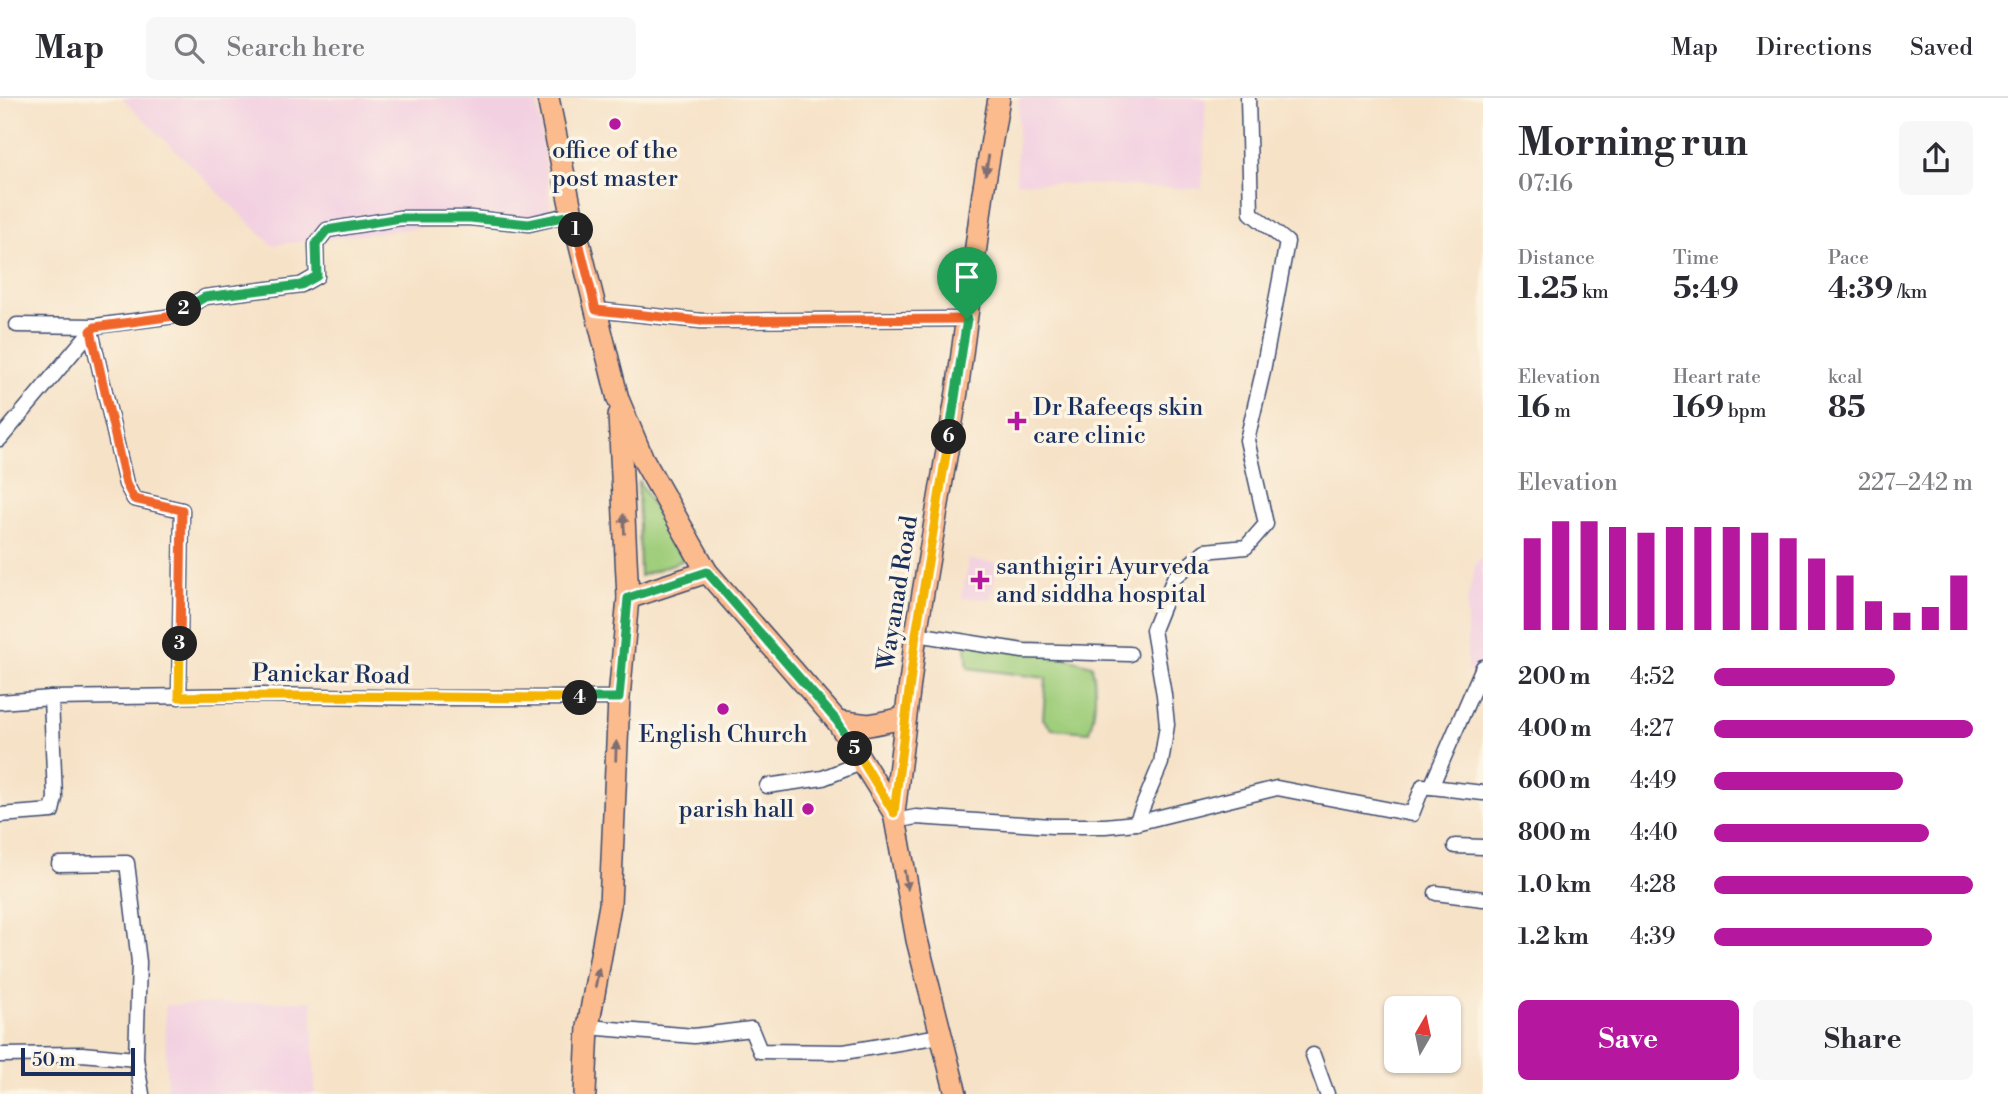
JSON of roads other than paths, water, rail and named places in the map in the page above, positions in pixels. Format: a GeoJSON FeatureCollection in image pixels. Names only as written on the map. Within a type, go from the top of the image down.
{"type":"FeatureCollection","features":[{"type":"Feature","properties":{"kind":"main road"},"geometry":{"type":"LineString","coordinates":[[548,98],[572,215],[618,399],[643,459],[707,572],[837,721],[894,817]]}},
{"type":"Feature","properties":{"kind":"main road","name":"Wayanad Road"},"geometry":{"type":"LineString","coordinates":[[956,1094],[917,940],[894,817],[916,634],[957,392],[983,193],[999,98]]}},
{"type":"Feature","properties":{"kind":"main road"},"geometry":{"type":"LineString","coordinates":[[585,1094],[588,1027],[610,905],[619,698],[628,598],[618,399]]}},
{"type":"Feature","properties":{"kind":"main road"},"geometry":{"type":"LineString","coordinates":[[628,598],[707,572]]}},
{"type":"Feature","properties":{"kind":"main road"},"geometry":{"type":"LineString","coordinates":[[837,721],[869,725],[904,718]]}},
{"type":"Feature","properties":{"kind":"street"},"geometry":{"type":"LineString","coordinates":[[1136,823],[1161,763],[1167,725],[1153,629],[1174,578],[1205,551],[1247,547],[1266,524],[1247,440],[1287,242],[1251,213],[1248,98]]}},
{"type":"Feature","properties":{"kind":"street"},"geometry":{"type":"LineString","coordinates":[[17,325],[93,329],[174,316],[205,297],[301,285],[317,276],[316,244],[327,230],[400,218],[470,218],[529,224],[572,215]]}},
{"type":"Feature","properties":{"kind":"street"},"geometry":{"type":"LineString","coordinates":[[596,310],[701,321],[967,319]]}},
{"type":"Feature","properties":{"kind":"street"},"geometry":{"type":"LineString","coordinates":[[0,439],[93,329]]}},
{"type":"Feature","properties":{"kind":"street"},"geometry":{"type":"LineString","coordinates":[[93,329],[126,484],[134,499],[182,510],[179,697]]}},
{"type":"Feature","properties":{"kind":"street"},"geometry":{"type":"LineString","coordinates":[[916,634],[1023,651],[1130,654]]}},
{"type":"Feature","properties":{"kind":"street"},"geometry":{"type":"LineString","coordinates":[[1431,787],[1483,667]]}},
{"type":"Feature","properties":{"kind":"street","name":"Panickar Road"},"geometry":{"type":"LineString","coordinates":[[0,702],[51,698],[261,695],[619,698]]}},
{"type":"Feature","properties":{"kind":"street"},"geometry":{"type":"LineString","coordinates":[[0,815],[52,811],[55,798],[51,698]]}},
{"type":"Feature","properties":{"kind":"street"},"geometry":{"type":"LineString","coordinates":[[767,786],[823,778],[863,762]]}},
{"type":"Feature","properties":{"kind":"street"},"geometry":{"type":"LineString","coordinates":[[894,817],[1052,826],[1136,823],[1277,788],[1412,814],[1423,786],[1483,793]]}},
{"type":"Feature","properties":{"kind":"street"},"geometry":{"type":"LineString","coordinates":[[1455,846],[1483,847]]}},
{"type":"Feature","properties":{"kind":"street"},"geometry":{"type":"LineString","coordinates":[[60,864],[127,863],[139,962],[136,1059],[142,1094]]}},
{"type":"Feature","properties":{"kind":"street"},"geometry":{"type":"LineString","coordinates":[[1436,893],[1483,899]]}},
{"type":"Feature","properties":{"kind":"street"},"geometry":{"type":"LineString","coordinates":[[588,1027],[694,1036],[751,1029],[760,1051],[844,1052],[940,1036]]}},
{"type":"Feature","properties":{"kind":"street"},"geometry":{"type":"LineString","coordinates":[[0,1055],[82,1054],[136,1059]]}},
{"type":"Feature","properties":{"kind":"street"},"geometry":{"type":"LineString","coordinates":[[1313,1055],[1327,1094]]}},
{"type":"Feature","properties":{"kind":"place","name":"office of the post master"},"geometry":{"type":"Point","coordinates":[615,124]}},
{"type":"Feature","properties":{"kind":"place","name":"Dr Rafeeqs skin care clinic"},"geometry":{"type":"Point","coordinates":[1017,421]}},
{"type":"Feature","properties":{"kind":"place","name":"santhigiri Ayurveda and siddha hospital"},"geometry":{"type":"Point","coordinates":[980,580]}},
{"type":"Feature","properties":{"kind":"place","name":"English Church"},"geometry":{"type":"Point","coordinates":[723,709]}},
{"type":"Feature","properties":{"kind":"place","name":"parish hall"},"geometry":{"type":"Point","coordinates":[808,809]}}]}
